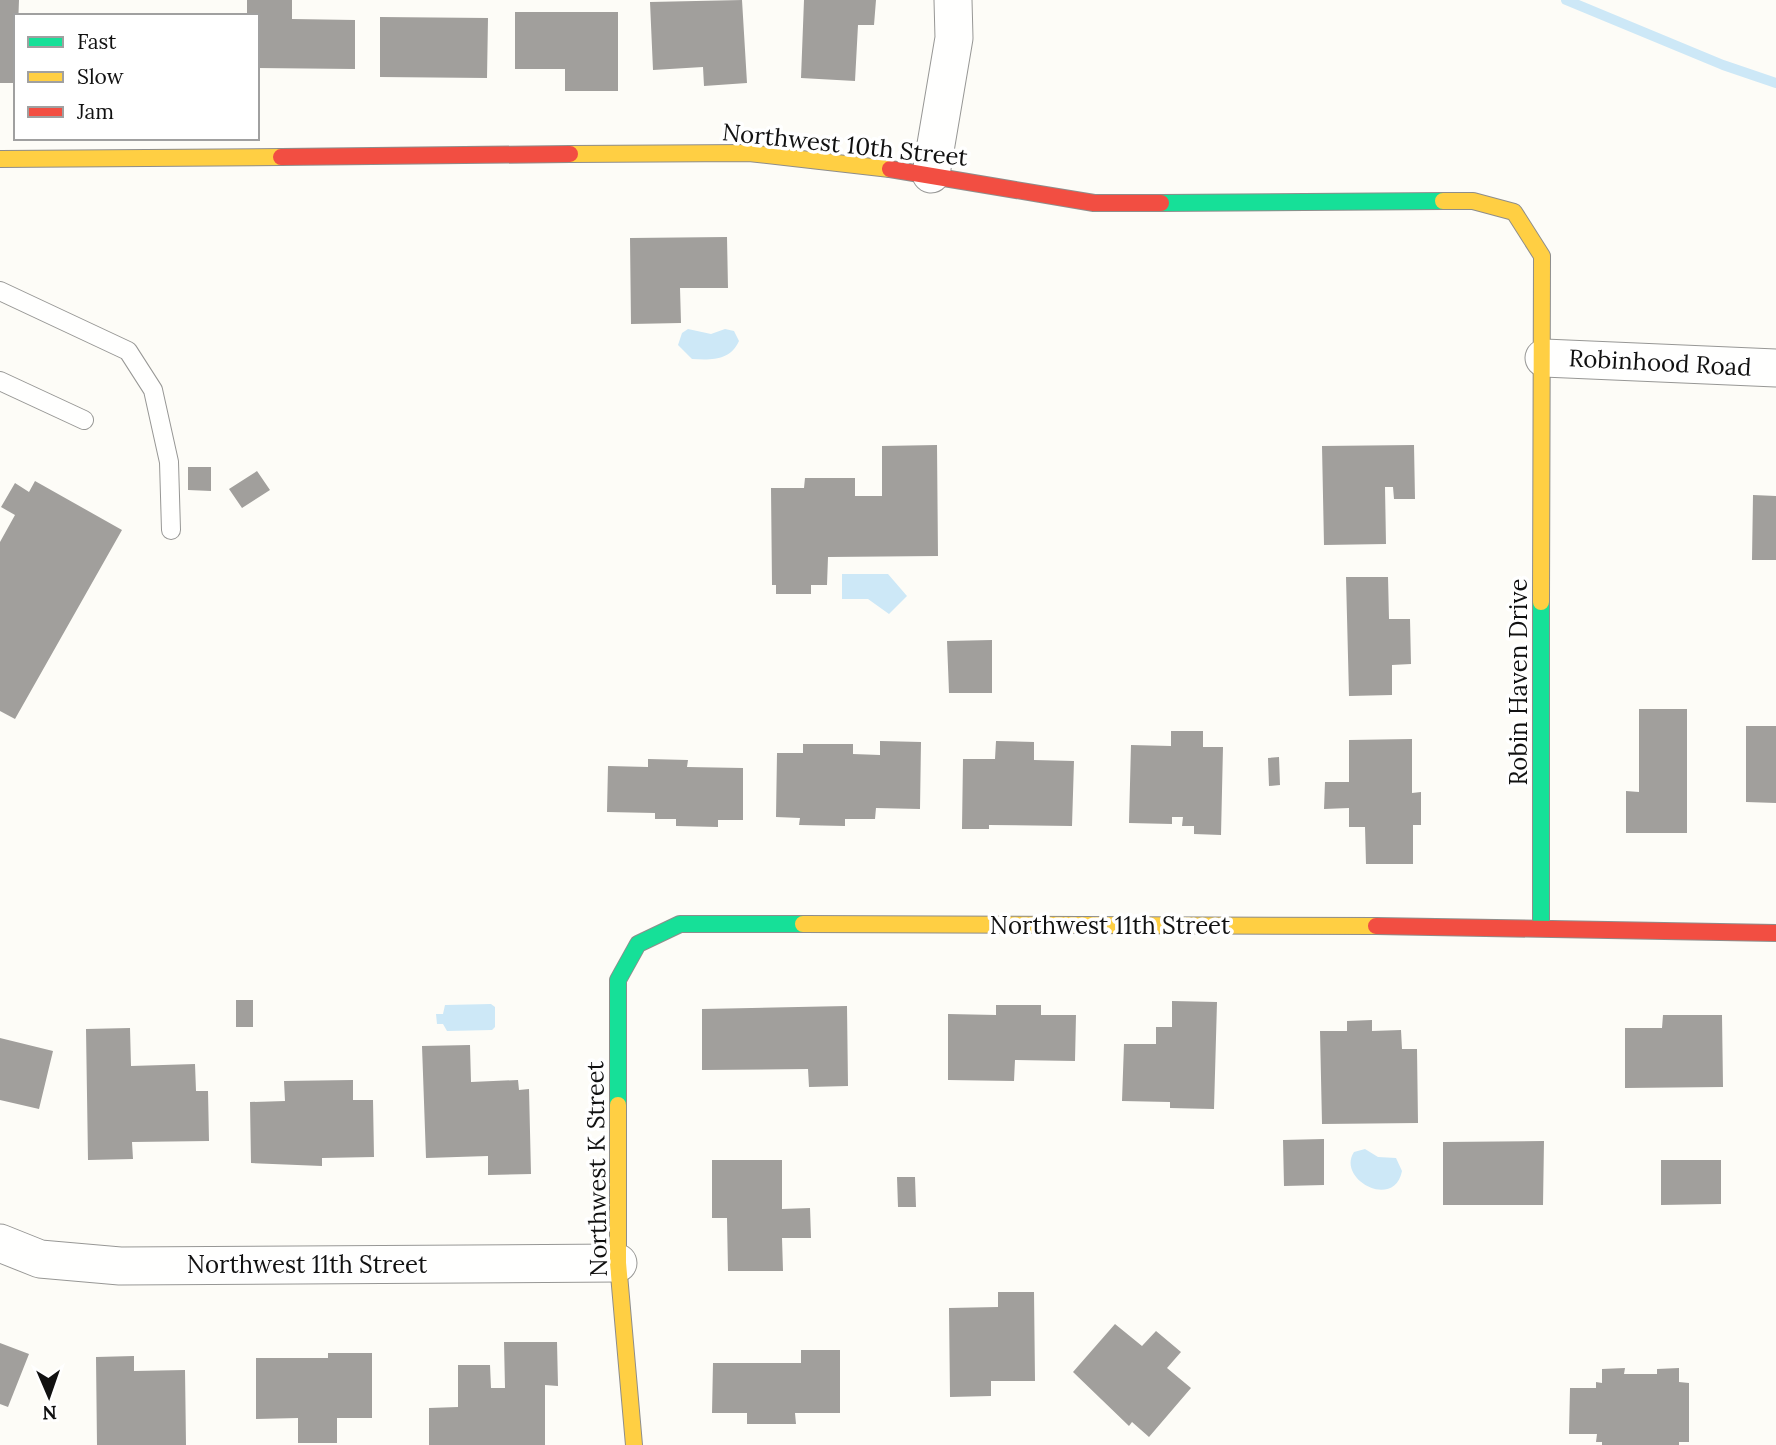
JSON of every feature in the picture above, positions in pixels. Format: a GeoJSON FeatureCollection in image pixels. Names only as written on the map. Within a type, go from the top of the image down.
{"type":"FeatureCollection","features":[{"type":"Feature","properties":{"kind":"street"},"geometry":{"type":"LineString","coordinates":[[931,174],[954,38],[953,0]]}},
{"type":"Feature","properties":{"kind":"street","name":"Northwest 10th Street"},"geometry":{"type":"LineString","coordinates":[[0,159],[750,153],[931,174],[1094,203],[1473,201],[1514,212]]}},
{"type":"Feature","properties":{"kind":"street","name":"Robin Haven Drive"},"geometry":{"type":"LineString","coordinates":[[1514,212],[1542,256],[1544,358],[1541,927]]}},
{"type":"Feature","properties":{"kind":"street","name":"Robinhood Road"},"geometry":{"type":"LineString","coordinates":[[1544,358],[1776,368]]}},
{"type":"Feature","properties":{"kind":"street","name":"Northwest 11th Street"},"geometry":{"type":"LineString","coordinates":[[680,923],[1541,927]]}},
{"type":"Feature","properties":{"kind":"street","name":"Northwest K Street"},"geometry":{"type":"LineString","coordinates":[[634,1445],[618,1263],[618,980],[638,944],[680,923]]}},
{"type":"Feature","properties":{"kind":"street"},"geometry":{"type":"LineString","coordinates":[[1541,927],[1776,933]]}},
{"type":"Feature","properties":{"kind":"street","name":"Northwest 11th Street"},"geometry":{"type":"LineString","coordinates":[[0,1243],[40,1259],[120,1266],[618,1263]]}},
{"type":"Feature","properties":{"kind":"lane"},"geometry":{"type":"LineString","coordinates":[[0,291],[128,351],[153,390],[169,462],[171,530]]}},
{"type":"Feature","properties":{"kind":"lane"},"geometry":{"type":"LineString","coordinates":[[0,381],[84,420]]}},
{"type":"Feature","properties":{"kind":"water"},"geometry":{"type":"Polygon","coordinates":[[[688,329],[711,334],[725,329],[734,331],[739,341],[725,356],[692,359],[678,345],[682,333],[688,329]]]}},
{"type":"Feature","properties":{"kind":"water"},"geometry":{"type":"Polygon","coordinates":[[[842,574],[888,574],[907,596],[889,614],[868,599],[842,599],[842,574]]]}},
{"type":"Feature","properties":{"kind":"water"},"geometry":{"type":"Polygon","coordinates":[[[491,1004],[495,1007],[495,1027],[492,1030],[447,1031],[443,1024],[437,1024],[436,1014],[443,1014],[445,1005],[491,1004]]]}},
{"type":"Feature","properties":{"kind":"water"},"geometry":{"type":"Polygon","coordinates":[[[1365,1149],[1378,1157],[1396,1158],[1402,1171],[1397,1183],[1389,1189],[1379,1190],[1368,1187],[1359,1180],[1353,1172],[1351,1162],[1354,1152],[1365,1149]]]}},
{"type":"Feature","properties":{"kind":"building"},"geometry":{"type":"Polygon","coordinates":[[[0,0],[19,0],[18,14],[14,14],[14,83],[0,83],[0,0]]]}},
{"type":"Feature","properties":{"kind":"building"},"geometry":{"type":"Polygon","coordinates":[[[247,0],[292,0],[292,19],[355,20],[355,69],[259,68],[259,14],[247,14],[247,0]]]}},
{"type":"Feature","properties":{"kind":"building"},"geometry":{"type":"Polygon","coordinates":[[[742,0],[747,83],[704,86],[703,67],[653,70],[650,2],[742,0]]]}},
{"type":"Feature","properties":{"kind":"building"},"geometry":{"type":"Polygon","coordinates":[[[804,0],[876,0],[874,25],[858,25],[855,81],[801,78],[804,0]]]}},
{"type":"Feature","properties":{"kind":"building"},"geometry":{"type":"Polygon","coordinates":[[[515,12],[618,12],[618,91],[565,91],[565,69],[515,69],[515,12]]]}},
{"type":"Feature","properties":{"kind":"building"},"geometry":{"type":"Polygon","coordinates":[[[380,17],[488,18],[487,78],[380,77],[380,17]]]}},
{"type":"Feature","properties":{"kind":"building"},"geometry":{"type":"Polygon","coordinates":[[[727,237],[728,288],[680,288],[681,323],[631,324],[630,238],[727,237]]]}},
{"type":"Feature","properties":{"kind":"building"},"geometry":{"type":"Polygon","coordinates":[[[937,445],[938,556],[828,557],[827,585],[811,585],[811,594],[776,594],[776,585],[772,585],[771,488],[804,488],[805,478],[855,478],[855,496],[882,496],[882,446],[937,445]]]}},
{"type":"Feature","properties":{"kind":"building"},"geometry":{"type":"Polygon","coordinates":[[[1414,445],[1415,499],[1394,499],[1393,487],[1385,487],[1386,544],[1324,545],[1322,446],[1414,445]]]}},
{"type":"Feature","properties":{"kind":"building"},"geometry":{"type":"Polygon","coordinates":[[[188,467],[211,467],[211,491],[188,490],[188,467]]]}},
{"type":"Feature","properties":{"kind":"building"},"geometry":{"type":"Polygon","coordinates":[[[257,471],[270,490],[242,508],[229,489],[257,471]]]}},
{"type":"Feature","properties":{"kind":"building"},"geometry":{"type":"Polygon","coordinates":[[[35,481],[122,530],[15,719],[0,711],[0,542],[15,515],[1,507],[15,483],[29,492],[35,481]]]}},
{"type":"Feature","properties":{"kind":"building"},"geometry":{"type":"Polygon","coordinates":[[[1753,495],[1776,496],[1776,560],[1752,560],[1753,495]]]}},
{"type":"Feature","properties":{"kind":"building"},"geometry":{"type":"Polygon","coordinates":[[[1346,577],[1388,577],[1389,619],[1410,619],[1411,664],[1392,665],[1392,695],[1349,696],[1346,577]]]}},
{"type":"Feature","properties":{"kind":"building"},"geometry":{"type":"Polygon","coordinates":[[[992,640],[992,693],[949,693],[947,641],[992,640]]]}},
{"type":"Feature","properties":{"kind":"building"},"geometry":{"type":"Polygon","coordinates":[[[1639,709],[1687,709],[1687,833],[1626,833],[1626,791],[1639,792],[1639,709]]]}},
{"type":"Feature","properties":{"kind":"building"},"geometry":{"type":"Polygon","coordinates":[[[1746,726],[1776,726],[1776,803],[1746,802],[1746,726]]]}},
{"type":"Feature","properties":{"kind":"building"},"geometry":{"type":"Polygon","coordinates":[[[1171,731],[1203,731],[1203,747],[1223,747],[1221,835],[1194,834],[1194,826],[1182,826],[1183,817],[1172,817],[1172,824],[1129,823],[1131,745],[1171,746],[1171,731]]]}},
{"type":"Feature","properties":{"kind":"building"},"geometry":{"type":"Polygon","coordinates":[[[1412,739],[1412,793],[1421,792],[1421,825],[1413,825],[1413,864],[1366,864],[1365,827],[1349,827],[1349,808],[1324,809],[1325,782],[1349,782],[1349,740],[1412,739]]]}},
{"type":"Feature","properties":{"kind":"building"},"geometry":{"type":"Polygon","coordinates":[[[880,741],[921,742],[920,809],[876,808],[875,819],[845,819],[845,826],[799,825],[800,818],[776,817],[777,753],[803,753],[803,744],[853,744],[853,754],[880,755],[880,741]]]}},
{"type":"Feature","properties":{"kind":"building"},"geometry":{"type":"Polygon","coordinates":[[[996,741],[1034,742],[1034,760],[1074,761],[1072,826],[989,825],[989,829],[962,829],[963,759],[995,759],[996,741]]]}},
{"type":"Feature","properties":{"kind":"building"},"geometry":{"type":"Polygon","coordinates":[[[1279,757],[1280,785],[1269,786],[1268,758],[1279,757]]]}},
{"type":"Feature","properties":{"kind":"building"},"geometry":{"type":"Polygon","coordinates":[[[648,759],[688,760],[687,767],[743,768],[743,820],[718,820],[718,827],[676,826],[676,819],[655,819],[655,813],[607,812],[608,766],[648,767],[648,759]]]}},
{"type":"Feature","properties":{"kind":"building"},"geometry":{"type":"Polygon","coordinates":[[[236,1000],[253,1000],[253,1027],[236,1027],[236,1000]]]}},
{"type":"Feature","properties":{"kind":"building"},"geometry":{"type":"Polygon","coordinates":[[[1172,1001],[1217,1002],[1214,1109],[1170,1108],[1170,1102],[1122,1101],[1124,1044],[1156,1044],[1156,1027],[1172,1027],[1172,1001]]]}},
{"type":"Feature","properties":{"kind":"building"},"geometry":{"type":"Polygon","coordinates":[[[996,1005],[1041,1005],[1041,1015],[1076,1015],[1075,1061],[1015,1060],[1014,1081],[948,1080],[948,1014],[996,1015],[996,1005]]]}},
{"type":"Feature","properties":{"kind":"building"},"geometry":{"type":"Polygon","coordinates":[[[847,1006],[848,1086],[809,1087],[808,1069],[702,1070],[702,1009],[847,1006]]]}},
{"type":"Feature","properties":{"kind":"building"},"geometry":{"type":"Polygon","coordinates":[[[1663,1015],[1722,1015],[1723,1087],[1625,1088],[1625,1028],[1662,1028],[1663,1015]]]}},
{"type":"Feature","properties":{"kind":"building"},"geometry":{"type":"Polygon","coordinates":[[[1372,1020],[1372,1031],[1401,1030],[1402,1049],[1417,1049],[1418,1123],[1322,1124],[1320,1031],[1347,1031],[1347,1021],[1372,1020]]]}},
{"type":"Feature","properties":{"kind":"building"},"geometry":{"type":"Polygon","coordinates":[[[130,1028],[131,1066],[195,1064],[196,1091],[208,1091],[209,1141],[132,1142],[133,1159],[88,1160],[86,1029],[130,1028]]]}},
{"type":"Feature","properties":{"kind":"building"},"geometry":{"type":"Polygon","coordinates":[[[0,1038],[53,1051],[39,1109],[0,1100],[0,1038]]]}},
{"type":"Feature","properties":{"kind":"building"},"geometry":{"type":"Polygon","coordinates":[[[470,1045],[471,1082],[518,1080],[519,1090],[529,1089],[531,1174],[488,1175],[488,1156],[426,1158],[422,1046],[470,1045]]]}},
{"type":"Feature","properties":{"kind":"building"},"geometry":{"type":"Polygon","coordinates":[[[353,1080],[353,1100],[373,1100],[374,1157],[322,1158],[322,1166],[251,1163],[250,1102],[285,1101],[284,1081],[353,1080]]]}},
{"type":"Feature","properties":{"kind":"building"},"geometry":{"type":"Polygon","coordinates":[[[1324,1139],[1324,1185],[1284,1186],[1283,1140],[1324,1139]]]}},
{"type":"Feature","properties":{"kind":"building"},"geometry":{"type":"Polygon","coordinates":[[[1544,1141],[1543,1205],[1443,1205],[1443,1142],[1544,1141]]]}},
{"type":"Feature","properties":{"kind":"building"},"geometry":{"type":"Polygon","coordinates":[[[712,1160],[782,1160],[782,1209],[810,1208],[811,1238],[782,1238],[783,1271],[728,1271],[727,1218],[712,1218],[712,1160]]]}},
{"type":"Feature","properties":{"kind":"building"},"geometry":{"type":"Polygon","coordinates":[[[1661,1160],[1721,1160],[1721,1204],[1661,1205],[1661,1160]]]}},
{"type":"Feature","properties":{"kind":"building"},"geometry":{"type":"Polygon","coordinates":[[[897,1177],[915,1177],[916,1207],[898,1207],[897,1177]]]}},
{"type":"Feature","properties":{"kind":"building"},"geometry":{"type":"Polygon","coordinates":[[[998,1292],[1034,1292],[1035,1381],[991,1381],[991,1396],[950,1397],[949,1308],[998,1307],[998,1292]]]}},
{"type":"Feature","properties":{"kind":"building"},"geometry":{"type":"Polygon","coordinates":[[[1115,1324],[1142,1346],[1156,1331],[1181,1352],[1167,1368],[1191,1388],[1149,1437],[1132,1422],[1129,1426],[1073,1372],[1115,1324]]]}},
{"type":"Feature","properties":{"kind":"building"},"geometry":{"type":"Polygon","coordinates":[[[504,1342],[557,1342],[558,1386],[545,1385],[545,1445],[429,1445],[429,1408],[458,1407],[458,1365],[490,1365],[491,1388],[505,1388],[504,1342]]]}},
{"type":"Feature","properties":{"kind":"building"},"geometry":{"type":"Polygon","coordinates":[[[0,1343],[29,1354],[8,1407],[0,1404],[0,1343]]]}},
{"type":"Feature","properties":{"kind":"building"},"geometry":{"type":"Polygon","coordinates":[[[801,1350],[840,1350],[840,1413],[795,1413],[796,1424],[747,1424],[747,1413],[712,1413],[713,1363],[801,1363],[801,1350]]]}},
{"type":"Feature","properties":{"kind":"building"},"geometry":{"type":"Polygon","coordinates":[[[328,1353],[372,1353],[372,1418],[337,1418],[337,1443],[298,1443],[298,1418],[256,1419],[256,1358],[328,1358],[328,1353]]]}},
{"type":"Feature","properties":{"kind":"building"},"geometry":{"type":"Polygon","coordinates":[[[134,1356],[134,1371],[185,1370],[186,1445],[97,1445],[96,1357],[134,1356]]]}},
{"type":"Feature","properties":{"kind":"building"},"geometry":{"type":"Polygon","coordinates":[[[1625,1368],[1624,1374],[1657,1374],[1657,1369],[1679,1368],[1679,1382],[1689,1383],[1689,1442],[1679,1442],[1679,1445],[1602,1445],[1602,1442],[1596,1442],[1597,1434],[1569,1434],[1570,1388],[1596,1388],[1596,1382],[1602,1383],[1602,1369],[1625,1368]]]}},
{"type":"Feature","properties":{"kind":"waterway"},"geometry":{"type":"LineString","coordinates":[[1566,0],[1723,65],[1776,83]]}},
{"type":"Feature","properties":{"kind":"traffic: fast"},"geometry":{"type":"LineString","coordinates":[[1161,203],[1443,201]]}},
{"type":"Feature","properties":{"kind":"traffic: fast"},"geometry":{"type":"LineString","coordinates":[[1541,602],[1541,927]]}},
{"type":"Feature","properties":{"kind":"traffic: fast"},"geometry":{"type":"LineString","coordinates":[[618,1105],[618,980],[638,944],[680,924],[803,924]]}},
{"type":"Feature","properties":{"kind":"traffic: slow"},"geometry":{"type":"LineString","coordinates":[[570,154],[749,153],[890,169]]}},
{"type":"Feature","properties":{"kind":"traffic: slow"},"geometry":{"type":"LineString","coordinates":[[0,159],[281,157]]}},
{"type":"Feature","properties":{"kind":"traffic: slow"},"geometry":{"type":"LineString","coordinates":[[1443,201],[1473,201],[1514,212],[1542,256],[1541,602]]}},
{"type":"Feature","properties":{"kind":"traffic: slow"},"geometry":{"type":"LineString","coordinates":[[803,924],[1376,926]]}},
{"type":"Feature","properties":{"kind":"traffic: slow"},"geometry":{"type":"LineString","coordinates":[[618,1105],[618,1263],[634,1445]]}},
{"type":"Feature","properties":{"kind":"traffic: jam"},"geometry":{"type":"LineString","coordinates":[[281,157],[570,154]]}},
{"type":"Feature","properties":{"kind":"traffic: jam"},"geometry":{"type":"LineString","coordinates":[[890,169],[1094,203],[1161,203]]}},
{"type":"Feature","properties":{"kind":"traffic: jam"},"geometry":{"type":"LineString","coordinates":[[1376,926],[1776,933]]}}]}
